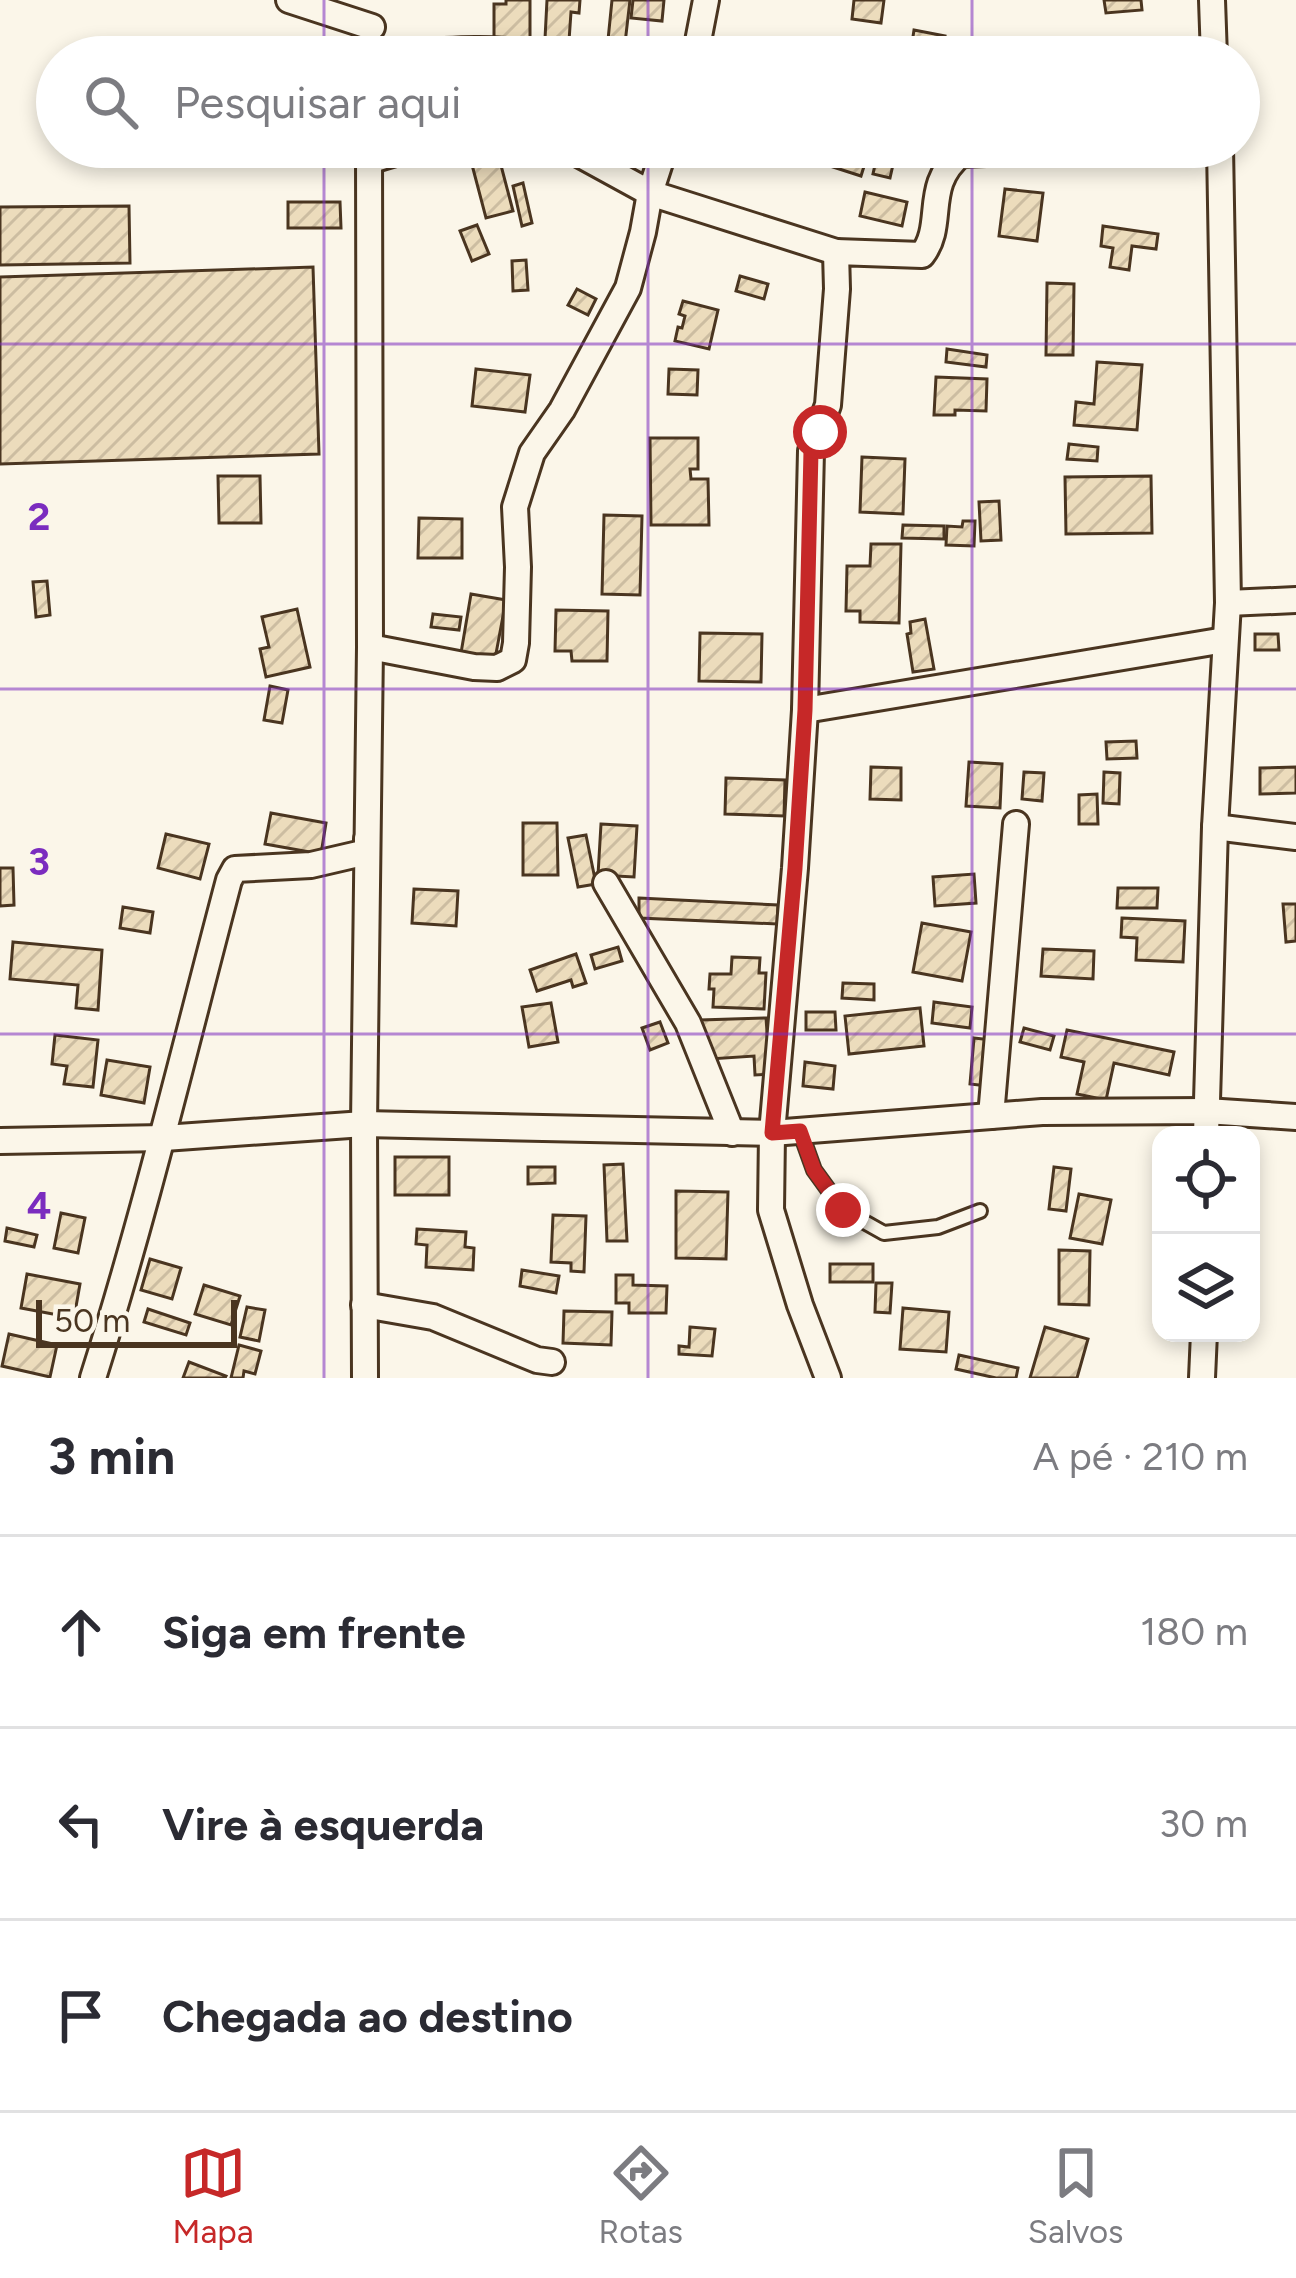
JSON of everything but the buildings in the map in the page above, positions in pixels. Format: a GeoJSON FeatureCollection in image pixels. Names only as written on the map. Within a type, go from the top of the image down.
{"type":"FeatureCollection","features":[{"type":"Feature","properties":{"kind":"street"},"geometry":{"type":"LineString","coordinates":[[289,0],[372,27]]}},
{"type":"Feature","properties":{"kind":"street"},"geometry":{"type":"LineString","coordinates":[[371,0],[372,36]]}},
{"type":"Feature","properties":{"kind":"street"},"geometry":{"type":"LineString","coordinates":[[699,36],[706,0]]}},
{"type":"Feature","properties":{"kind":"street"},"geometry":{"type":"LineString","coordinates":[[1212,0],[1213,36]]}},
{"type":"Feature","properties":{"kind":"street"},"geometry":{"type":"LineString","coordinates":[[364,1378],[369,168]]}},
{"type":"Feature","properties":{"kind":"street"},"geometry":{"type":"LineString","coordinates":[[604,168],[650,193],[836,251],[922,255],[929,246],[938,185],[946,168]]}},
{"type":"Feature","properties":{"kind":"street"},"geometry":{"type":"LineString","coordinates":[[370,647],[474,667],[497,668],[513,660],[518,567],[515,507],[532,453],[562,410],[628,288],[658,168]]}},
{"type":"Feature","properties":{"kind":"street"},"geometry":{"type":"LineString","coordinates":[[1206,1123],[1228,603],[1220,168]]}},
{"type":"Feature","properties":{"kind":"street"},"geometry":{"type":"LineString","coordinates":[[828,1378],[771,1210],[772,1133],[805,710],[811,451],[828,405],[836,251]]}},
{"type":"Feature","properties":{"kind":"street"},"geometry":{"type":"LineString","coordinates":[[1228,603],[1296,600]]}},
{"type":"Feature","properties":{"kind":"street"},"geometry":{"type":"LineString","coordinates":[[805,710],[1225,640]]}},
{"type":"Feature","properties":{"kind":"street"},"geometry":{"type":"LineString","coordinates":[[93,1378],[164,1138],[229,880],[235,869],[311,865],[367,852],[368,824]]}},
{"type":"Feature","properties":{"kind":"street"},"geometry":{"type":"LineString","coordinates":[[992,1116],[1016,824]]}},
{"type":"Feature","properties":{"kind":"street"},"geometry":{"type":"LineString","coordinates":[[1215,827],[1296,837]]}},
{"type":"Feature","properties":{"kind":"street"},"geometry":{"type":"LineString","coordinates":[[607,883],[688,1023],[732,1132]]}},
{"type":"Feature","properties":{"kind":"street"},"geometry":{"type":"LineString","coordinates":[[0,1141],[164,1138],[364,1124],[772,1133],[1042,1112],[1206,1123],[1296,1118]]}},
{"type":"Feature","properties":{"kind":"street"},"geometry":{"type":"LineString","coordinates":[[364,1305],[433,1318],[552,1362]]}},
{"type":"Feature","properties":{"kind":"street"},"geometry":{"type":"LineString","coordinates":[[1202,1378],[1204,1342]]}},
{"type":"Feature","properties":{"kind":"lane"},"geometry":{"type":"LineString","coordinates":[[800,1131],[814,1170],[843,1210],[884,1233],[938,1227],[980,1211]]}},
{"type":"Feature","properties":{"kind":"route"},"geometry":{"type":"LineString","coordinates":[[820,432],[811,451],[805,710],[772,1133],[800,1131],[814,1170],[843,1210]]}}]}
